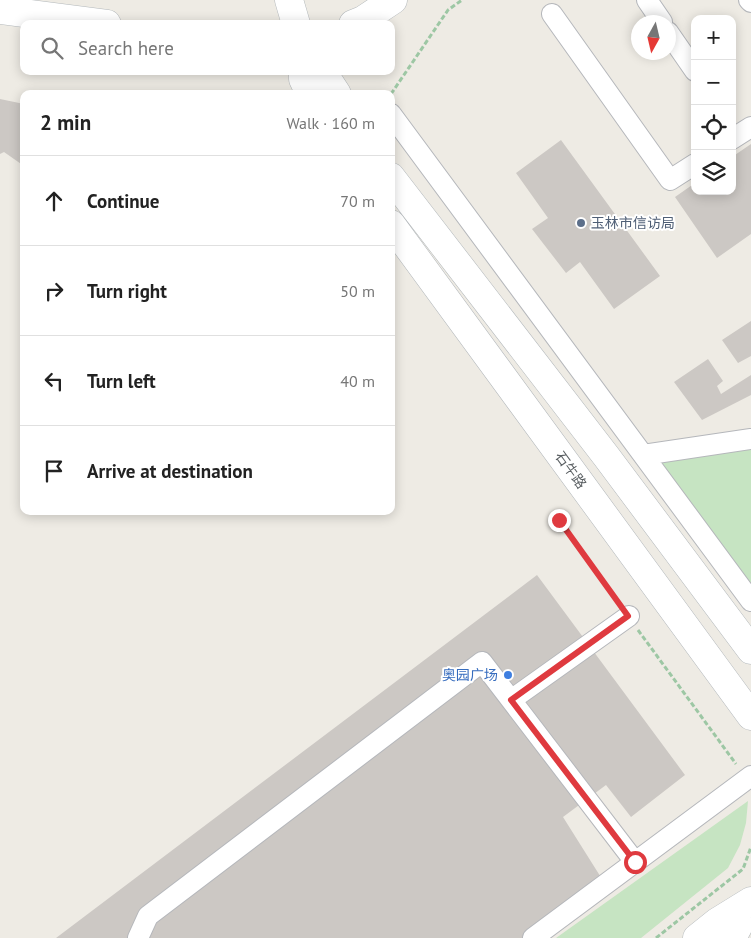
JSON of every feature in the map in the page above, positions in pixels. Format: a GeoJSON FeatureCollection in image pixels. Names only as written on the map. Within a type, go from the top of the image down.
{"type":"FeatureCollection","features":[{"type":"Feature","properties":{"kind":"street"},"geometry":{"type":"LineString","coordinates":[[289,0],[295,20]]}},
{"type":"Feature","properties":{"kind":"street"},"geometry":{"type":"LineString","coordinates":[[363,20],[393,0]]}},
{"type":"Feature","properties":{"kind":"street"},"geometry":{"type":"LineString","coordinates":[[647,0],[657,15]]}},
{"type":"Feature","properties":{"kind":"street"},"geometry":{"type":"LineString","coordinates":[[0,10],[76,20]]}},
{"type":"Feature","properties":{"kind":"street"},"geometry":{"type":"LineString","coordinates":[[552,14],[670,180],[691,167]]}},
{"type":"Feature","properties":{"kind":"street"},"geometry":{"type":"LineString","coordinates":[[676,44],[691,65]]}},
{"type":"Feature","properties":{"kind":"street"},"geometry":{"type":"LineString","coordinates":[[303,75],[308,90]]}},
{"type":"Feature","properties":{"kind":"street"},"geometry":{"type":"LineString","coordinates":[[325,75],[334,90]]}},
{"type":"Feature","properties":{"kind":"street"},"geometry":{"type":"LineString","coordinates":[[395,119],[751,601]]}},
{"type":"Feature","properties":{"kind":"street"},"geometry":{"type":"LineString","coordinates":[[395,183],[600,448],[751,650]]}},
{"type":"Feature","properties":{"kind":"street","name":"石牛路"},"geometry":{"type":"LineString","coordinates":[[395,229],[751,716]]}},
{"type":"Feature","properties":{"kind":"street"},"geometry":{"type":"LineString","coordinates":[[643,455],[751,438]]}},
{"type":"Feature","properties":{"kind":"street"},"geometry":{"type":"LineString","coordinates":[[511,700],[628,616]]}},
{"type":"Feature","properties":{"kind":"street"},"geometry":{"type":"LineString","coordinates":[[138,938],[148,916],[482,662],[635,862]]}},
{"type":"Feature","properties":{"kind":"street"},"geometry":{"type":"LineString","coordinates":[[533,938],[749,777]]}},
{"type":"Feature","properties":{"kind":"street"},"geometry":{"type":"LineString","coordinates":[[696,938],[717,922],[751,902]]}},
{"type":"Feature","properties":{"kind":"street"},"geometry":{"type":"LineString","coordinates":[[732,938],[751,902]]}},
{"type":"Feature","properties":{"kind":"path"},"geometry":{"type":"LineString","coordinates":[[394,90],[448,10],[462,0]]}},
{"type":"Feature","properties":{"kind":"path"},"geometry":{"type":"LineString","coordinates":[[559,520],[628,616],[749,777]]}},
{"type":"Feature","properties":{"kind":"path"},"geometry":{"type":"LineString","coordinates":[[656,938],[743,869],[751,847]]}},
{"type":"Feature","properties":{"kind":"green space"},"geometry":{"type":"Polygon","coordinates":[[[751,448],[751,588],[656,462],[751,448]]]}},
{"type":"Feature","properties":{"kind":"green space"},"geometry":{"type":"Polygon","coordinates":[[[748,801],[746,823],[740,845],[728,868],[641,938],[556,938],[748,801]]]}},
{"type":"Feature","properties":{"kind":"building"},"geometry":{"type":"Polygon","coordinates":[[[0,99],[20,103],[20,163],[4,152],[0,154],[0,99]]]}},
{"type":"Feature","properties":{"kind":"building","name":"玉林市信访局"},"geometry":{"type":"Polygon","coordinates":[[[561,140],[660,276],[614,309],[580,262],[566,273],[532,229],[548,218],[516,173],[561,140]]]}},
{"type":"Feature","properties":{"kind":"building"},"geometry":{"type":"Polygon","coordinates":[[[751,144],[751,234],[717,258],[675,197],[691,186],[691,195],[736,195],[736,154],[751,144]]]}},
{"type":"Feature","properties":{"kind":"building"},"geometry":{"type":"Polygon","coordinates":[[[751,321],[751,356],[738,363],[722,340],[751,321]]]}},
{"type":"Feature","properties":{"kind":"building"},"geometry":{"type":"Polygon","coordinates":[[[708,359],[723,381],[717,386],[721,394],[751,375],[751,395],[702,420],[674,382],[708,359]]]}},
{"type":"Feature","properties":{"kind":"building","name":"奥园广场"},"geometry":{"type":"Polygon","coordinates":[[[537,575],[685,775],[631,817],[606,785],[563,817],[602,879],[523,938],[56,938],[537,575]]]}},
{"type":"Feature","properties":{"kind":"place","name":"玉林市信访局"},"geometry":{"type":"Point","coordinates":[581,223]}},
{"type":"Feature","properties":{"kind":"place","name":"奥园广场"},"geometry":{"type":"Point","coordinates":[508,675]}},
{"type":"Feature","properties":{"kind":"route"},"geometry":{"type":"LineString","coordinates":[[559,520],[628,616],[511,700],[635,862]]}}]}
